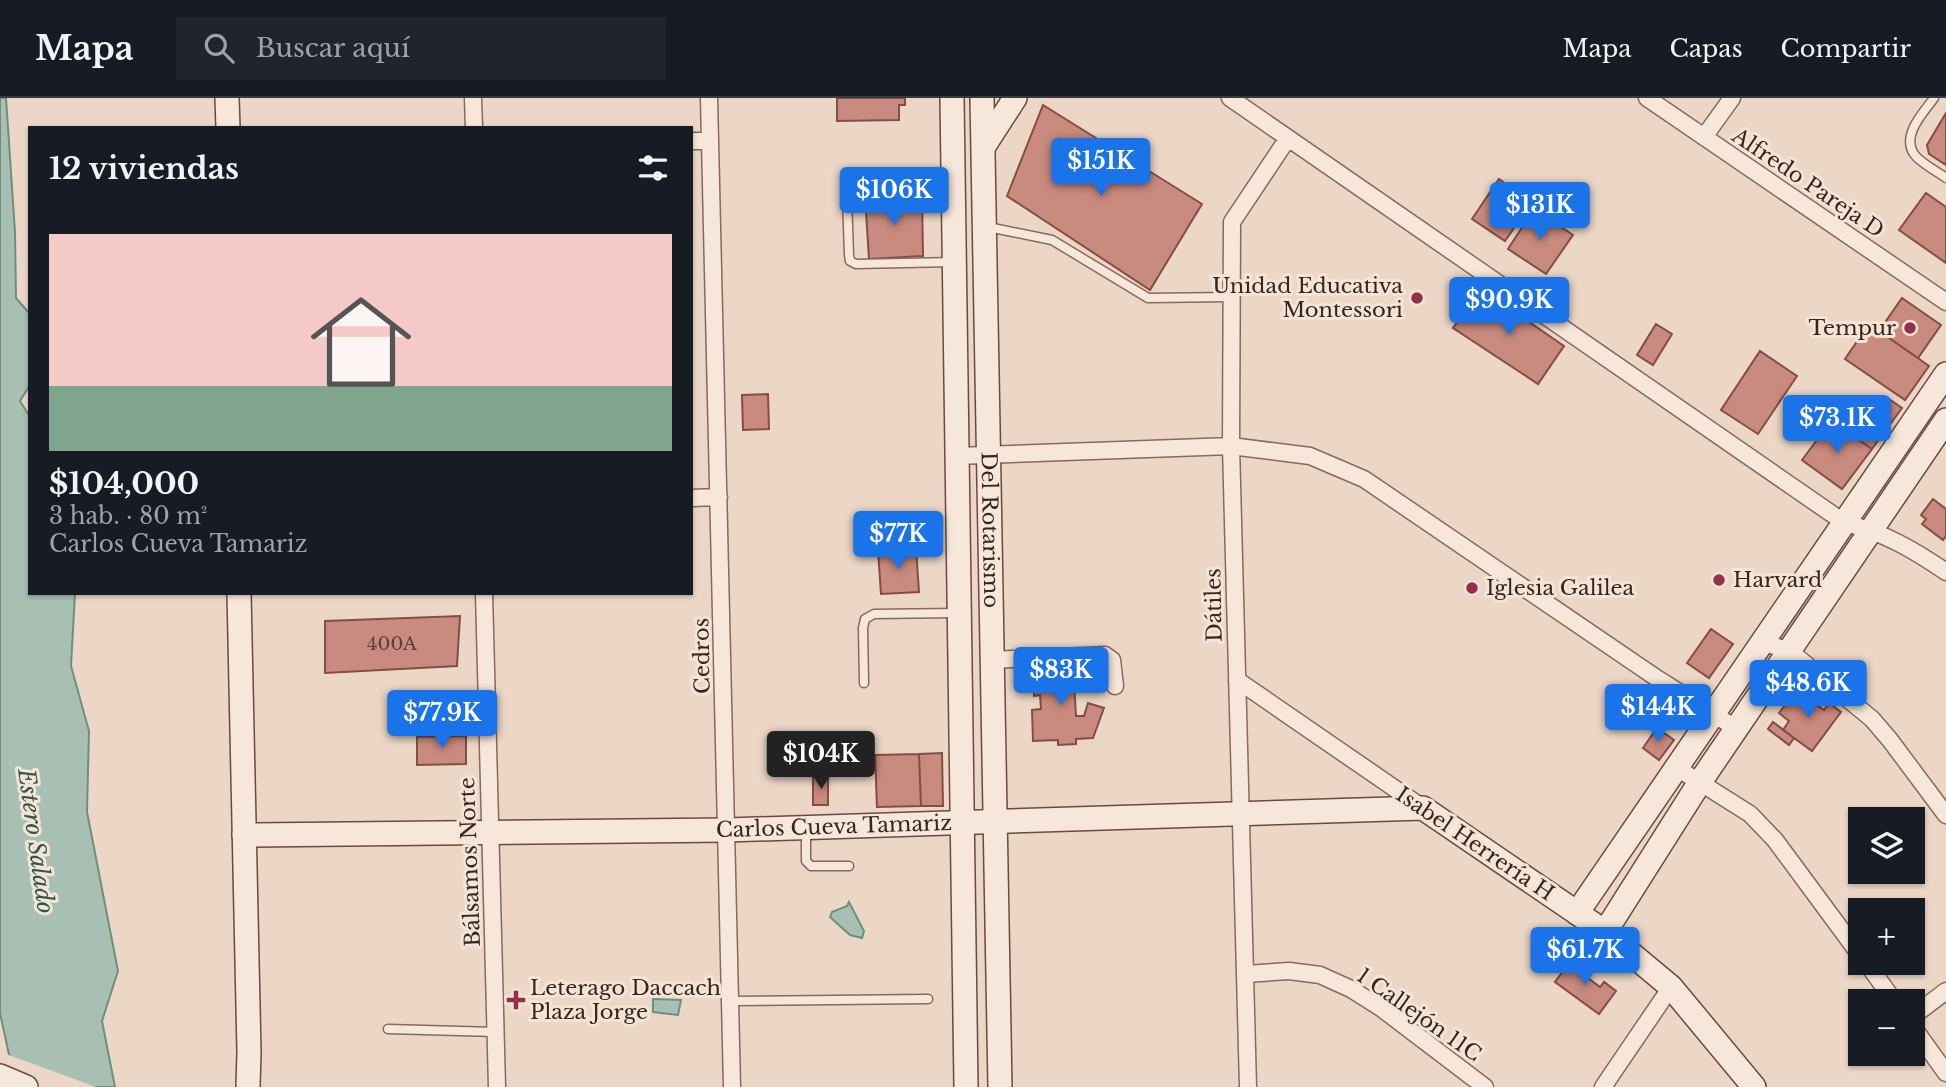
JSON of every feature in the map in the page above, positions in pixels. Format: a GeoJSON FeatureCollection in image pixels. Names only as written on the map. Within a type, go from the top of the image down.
{"type":"FeatureCollection","features":[{"type":"Feature","properties":{"kind":"street"},"geometry":{"type":"LineString","coordinates":[[227,98],[228,126]]}},
{"type":"Feature","properties":{"kind":"street"},"geometry":{"type":"LineString","coordinates":[[473,98],[474,126]]}},
{"type":"Feature","properties":{"kind":"street","name":"Cedros"},"geometry":{"type":"LineString","coordinates":[[709,98],[732,1087]]}},
{"type":"Feature","properties":{"kind":"street","name":"Del Rotarismo"},"geometry":{"type":"LineString","coordinates":[[952,98],[966,1087]]}},
{"type":"Feature","properties":{"kind":"street","name":"Del Rotarismo"},"geometry":{"type":"LineString","coordinates":[[982,98],[1000,1087]]}},
{"type":"Feature","properties":{"kind":"street"},"geometry":{"type":"LineString","coordinates":[[984,146],[1015,98]]}},
{"type":"Feature","properties":{"kind":"street"},"geometry":{"type":"LineString","coordinates":[[1230,98],[1845,523],[1871,529],[1916,552],[1946,572]]}},
{"type":"Feature","properties":{"kind":"street","name":"Alfredo Pareja D"},"geometry":{"type":"LineString","coordinates":[[1647,98],[1946,302]]}},
{"type":"Feature","properties":{"kind":"street"},"geometry":{"type":"LineString","coordinates":[[1704,137],[1732,98]]}},
{"type":"Feature","properties":{"kind":"street","name":"Dátiles"},"geometry":{"type":"LineString","coordinates":[[1248,1087],[1231,446],[1232,222],[1288,138]]}},
{"type":"Feature","properties":{"kind":"street"},"geometry":{"type":"LineString","coordinates":[[693,141],[710,141]]}},
{"type":"Feature","properties":{"kind":"street"},"geometry":{"type":"LineString","coordinates":[[1577,913],[1944,383]]}},
{"type":"Feature","properties":{"kind":"street"},"geometry":{"type":"LineString","coordinates":[[1605,932],[1700,782],[1791,652],[1946,420]]}},
{"type":"Feature","properties":{"kind":"street"},"geometry":{"type":"LineString","coordinates":[[957,456],[1231,446],[1310,456],[1364,479],[1658,679],[1737,729]]}},
{"type":"Feature","properties":{"kind":"street"},"geometry":{"type":"LineString","coordinates":[[693,498],[719,498]]}},
{"type":"Feature","properties":{"kind":"street"},"geometry":{"type":"LineString","coordinates":[[239,595],[250,1052],[248,1087]]}},
{"type":"Feature","properties":{"kind":"street","name":"Bálsamos Norte"},"geometry":{"type":"LineString","coordinates":[[484,595],[497,1087]]}},
{"type":"Feature","properties":{"kind":"street"},"geometry":{"type":"LineString","coordinates":[[1763,642],[1791,652],[1872,719],[1946,815]]}},
{"type":"Feature","properties":{"kind":"street"},"geometry":{"type":"LineString","coordinates":[[991,660],[1105,655],[1112,660],[1115,686]]}},
{"type":"Feature","properties":{"kind":"street","name":"Isabel Herrería H"},"geometry":{"type":"LineString","coordinates":[[1237,680],[1605,932],[1671,987],[1754,1087]]}},
{"type":"Feature","properties":{"kind":"street"},"geometry":{"type":"LineString","coordinates":[[1678,768],[1750,814],[1775,840],[1848,939]]}},
{"type":"Feature","properties":{"kind":"street","name":"Carlos Cueva Tamariz"},"geometry":{"type":"LineString","coordinates":[[244,835],[727,830],[1423,808]]}},
{"type":"Feature","properties":{"kind":"street","name":"1 Callejón 11C"},"geometry":{"type":"LineString","coordinates":[[1245,974],[1289,971],[1320,975],[1381,1008],[1485,1087]]}},
{"type":"Feature","properties":{"kind":"street"},"geometry":{"type":"LineString","coordinates":[[1603,1087],[1671,987]]}},
{"type":"Feature","properties":{"kind":"street"},"geometry":{"type":"LineString","coordinates":[[1925,1007],[1946,991]]}},
{"type":"Feature","properties":{"kind":"street"},"geometry":{"type":"LineString","coordinates":[[1925,1044],[1946,1073]]}},
{"type":"Feature","properties":{"kind":"street"},"geometry":{"type":"LineString","coordinates":[[0,1076],[26,1087]]}},
{"type":"Feature","properties":{"kind":"lane"},"geometry":{"type":"LineString","coordinates":[[1934,98],[1912,128],[1910,141],[1913,154],[1946,178]]}},
{"type":"Feature","properties":{"kind":"lane"},"geometry":{"type":"LineString","coordinates":[[953,188],[851,192],[847,197],[847,209],[849,255],[850,261],[856,264],[955,262]]}},
{"type":"Feature","properties":{"kind":"lane"},"geometry":{"type":"LineString","coordinates":[[985,226],[1052,240],[1148,298],[1231,297]]}},
{"type":"Feature","properties":{"kind":"lane"},"geometry":{"type":"LineString","coordinates":[[864,683],[865,619],[874,614],[960,612]]}},
{"type":"Feature","properties":{"kind":"lane"},"geometry":{"type":"LineString","coordinates":[[806,827],[806,861],[811,866],[849,866]]}},
{"type":"Feature","properties":{"kind":"lane"},"geometry":{"type":"LineString","coordinates":[[731,1001],[928,999]]}},
{"type":"Feature","properties":{"kind":"lane"},"geometry":{"type":"LineString","coordinates":[[388,1028],[496,1032]]}},
{"type":"Feature","properties":{"kind":"water","name":"Estero Salado"},"geometry":{"type":"Polygon","coordinates":[[[0,98],[6,98],[15,232],[16,298],[28,312],[28,388],[20,401],[28,414],[28,595],[75,595],[71,666],[89,731],[87,812],[118,971],[102,1021],[115,1087],[16,1087],[0,1013],[0,98]]]}},
{"type":"Feature","properties":{"kind":"water"},"geometry":{"type":"Polygon","coordinates":[[[849,902],[864,931],[862,938],[850,935],[830,917],[832,912],[847,906],[849,902]]]}},
{"type":"Feature","properties":{"kind":"water"},"geometry":{"type":"Polygon","coordinates":[[[653,999],[681,1000],[678,1015],[653,1012],[653,999]]]}},
{"type":"Feature","properties":{"kind":"pier"},"geometry":{"type":"Polygon","coordinates":[[[6,1054],[96,1087],[13,1087],[6,1054]]]}},
{"type":"Feature","properties":{"kind":"building"},"geometry":{"type":"Polygon","coordinates":[[[837,98],[905,98],[905,105],[899,105],[899,120],[837,121],[837,98]]]}},
{"type":"Feature","properties":{"kind":"building"},"geometry":{"type":"Polygon","coordinates":[[[1043,105],[1202,204],[1150,290],[1007,196],[1043,105]]]}},
{"type":"Feature","properties":{"kind":"building"},"geometry":{"type":"Polygon","coordinates":[[[1946,113],[1946,165],[1929,154],[1927,145],[1946,113]]]}},
{"type":"Feature","properties":{"kind":"building"},"geometry":{"type":"Polygon","coordinates":[[[1499,179],[1532,202],[1505,241],[1472,219],[1499,179]]]}},
{"type":"Feature","properties":{"kind":"building"},"geometry":{"type":"Polygon","coordinates":[[[1926,193],[1946,207],[1946,263],[1899,230],[1926,193]]]}},
{"type":"Feature","properties":{"kind":"building"},"geometry":{"type":"Polygon","coordinates":[[[865,196],[922,198],[923,256],[869,259],[865,196]]]}},
{"type":"Feature","properties":{"kind":"building"},"geometry":{"type":"Polygon","coordinates":[[[1534,209],[1573,235],[1546,274],[1508,249],[1534,209]]]}},
{"type":"Feature","properties":{"kind":"building"},"geometry":{"type":"Polygon","coordinates":[[[1481,289],[1564,346],[1538,384],[1453,328],[1481,289]]]}},
{"type":"Feature","properties":{"kind":"building","name":"Tempur"},"geometry":{"type":"Polygon","coordinates":[[[1902,298],[1941,325],[1918,358],[1879,331],[1902,298]]]}},
{"type":"Feature","properties":{"kind":"building"},"geometry":{"type":"Polygon","coordinates":[[[1656,324],[1672,334],[1653,365],[1637,355],[1656,324]]]}},
{"type":"Feature","properties":{"kind":"building"},"geometry":{"type":"Polygon","coordinates":[[[1869,324],[1929,366],[1905,400],[1845,359],[1869,324]]]}},
{"type":"Feature","properties":{"kind":"building"},"geometry":{"type":"Polygon","coordinates":[[[1760,351],[1797,376],[1758,434],[1721,410],[1760,351]]]}},
{"type":"Feature","properties":{"kind":"building"},"geometry":{"type":"Polygon","coordinates":[[[768,394],[769,429],[743,430],[742,395],[768,394]]]}},
{"type":"Feature","properties":{"kind":"building"},"geometry":{"type":"Polygon","coordinates":[[[1886,397],[1902,408],[1872,449],[1856,438],[1886,397]]]}},
{"type":"Feature","properties":{"kind":"building"},"geometry":{"type":"Polygon","coordinates":[[[1831,421],[1872,449],[1842,489],[1802,460],[1831,421]]]}},
{"type":"Feature","properties":{"kind":"building"},"geometry":{"type":"Polygon","coordinates":[[[1933,499],[1946,509],[1946,536],[1943,540],[1922,524],[1926,519],[1921,515],[1933,499]]]}},
{"type":"Feature","properties":{"kind":"building"},"geometry":{"type":"Polygon","coordinates":[[[916,548],[919,592],[881,594],[878,550],[916,548]]]}},
{"type":"Feature","properties":{"kind":"building"},"geometry":{"type":"Polygon","coordinates":[[[460,616],[457,666],[325,673],[325,621],[460,616]]]}},
{"type":"Feature","properties":{"kind":"building"},"geometry":{"type":"Polygon","coordinates":[[[1711,629],[1733,644],[1709,678],[1687,663],[1711,629]]]}},
{"type":"Feature","properties":{"kind":"building"},"geometry":{"type":"Polygon","coordinates":[[[1069,660],[1069,666],[1073,666],[1076,716],[1084,716],[1088,703],[1104,708],[1093,738],[1076,739],[1076,744],[1058,745],[1058,740],[1033,741],[1032,710],[1041,709],[1040,695],[1034,696],[1033,679],[1041,678],[1040,662],[1069,660]]]}},
{"type":"Feature","properties":{"kind":"building"},"geometry":{"type":"Polygon","coordinates":[[[1797,690],[1824,710],[1829,703],[1841,712],[1812,751],[1783,730],[1789,721],[1779,713],[1797,690]]]}},
{"type":"Feature","properties":{"kind":"building"},"geometry":{"type":"Polygon","coordinates":[[[1773,722],[1794,738],[1789,745],[1768,729],[1773,722]]]}},
{"type":"Feature","properties":{"kind":"building"},"geometry":{"type":"Polygon","coordinates":[[[1657,728],[1674,740],[1659,760],[1643,748],[1657,728]]]}},
{"type":"Feature","properties":{"kind":"building"},"geometry":{"type":"Polygon","coordinates":[[[466,736],[466,764],[417,765],[417,737],[466,736]]]}},
{"type":"Feature","properties":{"kind":"building"},"geometry":{"type":"Polygon","coordinates":[[[942,753],[943,806],[921,806],[919,754],[942,753]]]}},
{"type":"Feature","properties":{"kind":"building"},"geometry":{"type":"Polygon","coordinates":[[[919,754],[921,806],[877,807],[875,755],[919,754]]]}},
{"type":"Feature","properties":{"kind":"building"},"geometry":{"type":"Polygon","coordinates":[[[828,776],[828,805],[813,805],[813,777],[828,776]]]}},
{"type":"Feature","properties":{"kind":"building"},"geometry":{"type":"Polygon","coordinates":[[[1572,959],[1588,971],[1584,975],[1600,987],[1604,982],[1616,991],[1599,1014],[1555,982],[1572,959]]]}},
{"type":"Feature","properties":{"kind":"place","name":"Unidad Educativa Montessori"},"geometry":{"type":"Point","coordinates":[1417,298]}},
{"type":"Feature","properties":{"kind":"place","name":"Tempur"},"geometry":{"type":"Point","coordinates":[1910,328]}},
{"type":"Feature","properties":{"kind":"place","name":"Harvard"},"geometry":{"type":"Point","coordinates":[1719,580]}},
{"type":"Feature","properties":{"kind":"place","name":"Iglesia Galilea"},"geometry":{"type":"Point","coordinates":[1472,588]}},
{"type":"Feature","properties":{"kind":"place","name":"Leterago Daccach Plaza Jorge"},"geometry":{"type":"Point","coordinates":[516,1000]}}]}
